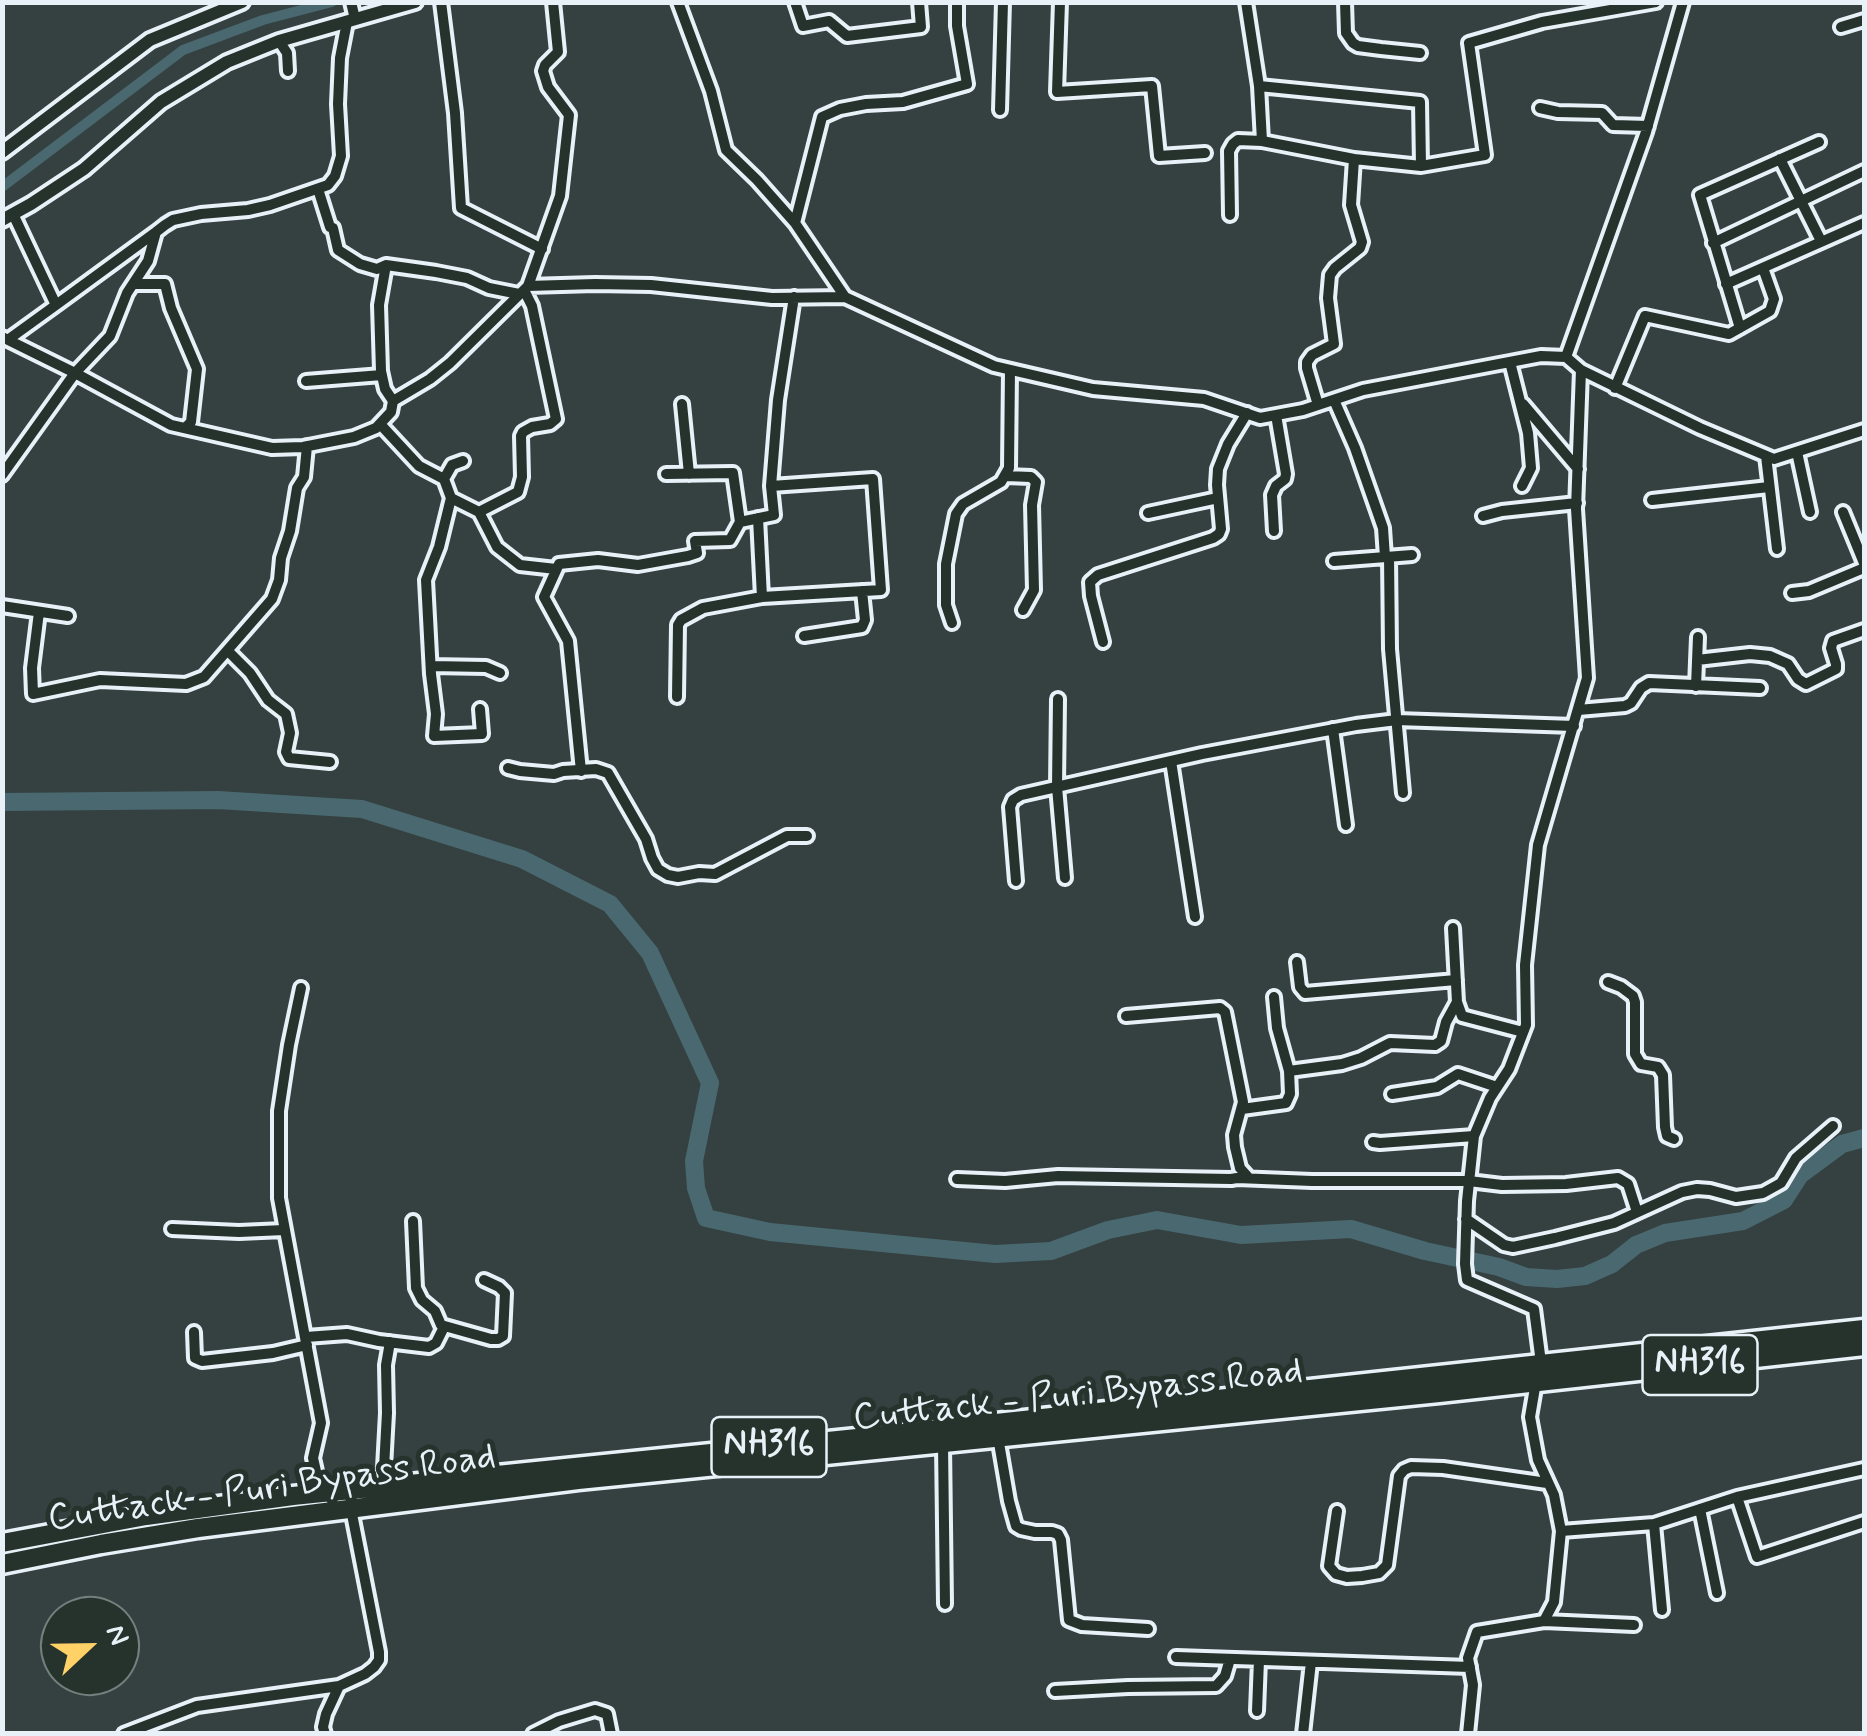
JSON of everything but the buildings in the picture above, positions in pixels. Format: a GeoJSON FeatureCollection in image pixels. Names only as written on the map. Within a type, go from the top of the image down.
{"type":"FeatureCollection","features":[{"type":"Feature","properties":{"kind":"highway","name":"Cuttack - Puri Bypass Road"},"geometry":{"type":"LineString","coordinates":[[2,1564],[198,1528],[655,1472],[998,1438],[1864,1329]]}},
{"type":"Feature","properties":{"kind":"highway","name":"Cuttack - Puri Bypass Road"},"geometry":{"type":"LineString","coordinates":[[2,1543],[164,1513],[384,1486],[1537,1373],[1864,1346]]}},
{"type":"Feature","properties":{"kind":"street"},"geometry":{"type":"LineString","coordinates":[[2,152],[150,40],[242,2]]}},
{"type":"Feature","properties":{"kind":"street"},"geometry":{"type":"LineString","coordinates":[[350,2],[351,20],[340,58],[342,156],[328,185],[259,208],[173,220],[6,338],[155,417],[185,428],[272,448],[307,446],[354,437],[380,424],[391,412],[393,401],[382,375],[379,305],[386,266]]}},
{"type":"Feature","properties":{"kind":"street"},"geometry":{"type":"LineString","coordinates":[[56,305],[8,217],[84,169],[161,102],[227,62],[279,41],[415,2]]}},
{"type":"Feature","properties":{"kind":"street"},"geometry":{"type":"LineString","coordinates":[[441,2],[455,113],[461,208],[542,249]]}},
{"type":"Feature","properties":{"kind":"street"},"geometry":{"type":"LineString","coordinates":[[393,401],[450,363],[524,290],[542,249],[560,196],[569,114],[548,87],[543,71],[558,52],[553,2]]}},
{"type":"Feature","properties":{"kind":"street"},"geometry":{"type":"LineString","coordinates":[[678,2],[711,91],[726,150],[795,223],[845,297]]}},
{"type":"Feature","properties":{"kind":"street"},"geometry":{"type":"LineString","coordinates":[[794,2],[803,26],[828,21],[848,36],[921,27],[919,2]]}},
{"type":"Feature","properties":{"kind":"street"},"geometry":{"type":"LineString","coordinates":[[795,223],[822,117],[840,109],[903,102],[967,84],[956,2]]}},
{"type":"Feature","properties":{"kind":"street"},"geometry":{"type":"LineString","coordinates":[[1000,110],[1002,2]]}},
{"type":"Feature","properties":{"kind":"street"},"geometry":{"type":"LineString","coordinates":[[1060,2],[1057,92],[1152,86],[1159,156],[1206,153]]}},
{"type":"Feature","properties":{"kind":"street"},"geometry":{"type":"LineString","coordinates":[[1246,2],[1259,86],[1262,141]]}},
{"type":"Feature","properties":{"kind":"street"},"geometry":{"type":"LineString","coordinates":[[1345,2],[1346,33],[1353,43],[1420,53]]}},
{"type":"Feature","properties":{"kind":"street"},"geometry":{"type":"LineString","coordinates":[[1230,215],[1230,151],[1238,140],[1421,166],[1485,155],[1468,43],[1542,22],[1656,2]]}},
{"type":"Feature","properties":{"kind":"street"},"geometry":{"type":"LineString","coordinates":[[1566,357],[1648,126],[1683,2]]}},
{"type":"Feature","properties":{"kind":"street"},"geometry":{"type":"LineString","coordinates":[[1842,27],[1864,20]]}},
{"type":"Feature","properties":{"kind":"street"},"geometry":{"type":"LineString","coordinates":[[279,41],[287,53],[288,71]]}},
{"type":"Feature","properties":{"kind":"street"},"geometry":{"type":"LineString","coordinates":[[1259,86],[1420,102],[1421,166]]}},
{"type":"Feature","properties":{"kind":"street"},"geometry":{"type":"LineString","coordinates":[[1540,108],[1602,113],[1613,125],[1648,126]]}},
{"type":"Feature","properties":{"kind":"street"},"geometry":{"type":"LineString","coordinates":[[1740,328],[1700,195],[1819,142]]}},
{"type":"Feature","properties":{"kind":"street"},"geometry":{"type":"LineString","coordinates":[[1318,405],[1307,362],[1312,354],[1334,344],[1328,298],[1330,275],[1362,242],[1350,205],[1354,159]]}},
{"type":"Feature","properties":{"kind":"street"},"geometry":{"type":"LineString","coordinates":[[1780,159],[1821,241]]}},
{"type":"Feature","properties":{"kind":"street"},"geometry":{"type":"LineString","coordinates":[[1713,243],[1864,171]]}},
{"type":"Feature","properties":{"kind":"street"},"geometry":{"type":"LineString","coordinates":[[318,188],[338,250],[377,269],[386,266],[467,278],[489,288],[651,284],[772,298],[845,297],[994,366],[1093,389],[1204,399],[1260,418],[1363,390],[1541,356],[1566,357],[1615,388],[1774,460],[1864,430]]}},
{"type":"Feature","properties":{"kind":"street"},"geometry":{"type":"LineString","coordinates":[[1726,284],[1864,222]]}},
{"type":"Feature","properties":{"kind":"street"},"geometry":{"type":"LineString","coordinates":[[2,476],[75,373],[110,336],[128,293],[148,261],[156,232]]}},
{"type":"Feature","properties":{"kind":"street"},"geometry":{"type":"LineString","coordinates":[[1615,388],[1645,316],[1729,334],[1770,311],[1774,299],[1763,268]]}},
{"type":"Feature","properties":{"kind":"street"},"geometry":{"type":"LineString","coordinates":[[134,284],[165,284],[197,369],[191,422],[185,428]]}},
{"type":"Feature","properties":{"kind":"street"},"geometry":{"type":"LineString","coordinates":[[479,512],[518,492],[523,432],[550,424],[556,418],[532,306],[524,290]]}},
{"type":"Feature","properties":{"kind":"street"},"geometry":{"type":"LineString","coordinates":[[740,522],[774,514],[771,486],[778,400],[794,297]]}},
{"type":"Feature","properties":{"kind":"street"},"geometry":{"type":"LineString","coordinates":[[1510,362],[1528,433],[1530,468],[1522,486]]}},
{"type":"Feature","properties":{"kind":"street"},"geometry":{"type":"LineString","coordinates":[[952,624],[946,605],[946,564],[956,514],[963,504],[1006,476],[1010,370]]}},
{"type":"Feature","properties":{"kind":"street"},"geometry":{"type":"LineString","coordinates":[[1544,1621],[1554,1602],[1561,1532],[1554,1495],[1538,1460],[1530,1417],[1540,1355],[1534,1309],[1467,1280],[1464,1264],[1474,1136],[1490,1098],[1509,1069],[1526,1024],[1525,965],[1538,845],[1587,678],[1576,503],[1581,370]]}},
{"type":"Feature","properties":{"kind":"street"},"geometry":{"type":"LineString","coordinates":[[306,382],[382,375]]}},
{"type":"Feature","properties":{"kind":"street"},"geometry":{"type":"LineString","coordinates":[[1519,399],[1578,469]]}},
{"type":"Feature","properties":{"kind":"street"},"geometry":{"type":"LineString","coordinates":[[1334,400],[1384,528],[1390,649],[1404,792]]}},
{"type":"Feature","properties":{"kind":"street"},"geometry":{"type":"LineString","coordinates":[[682,404],[689,474]]}},
{"type":"Feature","properties":{"kind":"street"},"geometry":{"type":"LineString","coordinates":[[1103,642],[1090,582],[1098,575],[1219,534],[1218,468],[1246,413]]}},
{"type":"Feature","properties":{"kind":"street"},"geometry":{"type":"LineString","coordinates":[[1274,530],[1272,495],[1286,474],[1276,415]]}},
{"type":"Feature","properties":{"kind":"street"},"geometry":{"type":"LineString","coordinates":[[380,424],[419,466],[444,480],[451,498],[426,580],[436,714],[434,736],[482,734],[480,709]]}},
{"type":"Feature","properties":{"kind":"street"},"geometry":{"type":"LineString","coordinates":[[39,612],[33,694],[100,680],[196,682],[272,599],[280,580],[280,558],[290,530],[297,488],[304,477],[307,446]]}},
{"type":"Feature","properties":{"kind":"street"},"geometry":{"type":"LineString","coordinates":[[1797,452],[1810,512]]}},
{"type":"Feature","properties":{"kind":"street"},"geometry":{"type":"LineString","coordinates":[[1766,456],[1776,549]]}},
{"type":"Feature","properties":{"kind":"street"},"geometry":{"type":"LineString","coordinates":[[444,480],[452,465],[464,461]]}},
{"type":"Feature","properties":{"kind":"street"},"geometry":{"type":"LineString","coordinates":[[581,770],[568,640],[544,597],[558,564],[598,560],[638,564],[688,556],[697,553],[695,541],[730,540],[740,522],[733,472],[666,474]]}},
{"type":"Feature","properties":{"kind":"street"},"geometry":{"type":"LineString","coordinates":[[1006,476],[1031,477],[1036,482],[1032,505],[1034,590],[1023,610]]}},
{"type":"Feature","properties":{"kind":"street"},"geometry":{"type":"LineString","coordinates":[[677,697],[678,625],[703,608],[762,597],[881,590],[873,479],[771,486]]}},
{"type":"Feature","properties":{"kind":"street"},"geometry":{"type":"LineString","coordinates":[[1652,500],[1770,487]]}},
{"type":"Feature","properties":{"kind":"street"},"geometry":{"type":"LineString","coordinates":[[451,498],[479,512],[497,547],[520,565],[556,569]]}},
{"type":"Feature","properties":{"kind":"street"},"geometry":{"type":"LineString","coordinates":[[1148,513],[1218,498]]}},
{"type":"Feature","properties":{"kind":"street"},"geometry":{"type":"LineString","coordinates":[[1483,516],[1576,503]]}},
{"type":"Feature","properties":{"kind":"street"},"geometry":{"type":"LineString","coordinates":[[1792,593],[1809,590],[1864,566],[1843,512]]}},
{"type":"Feature","properties":{"kind":"street"},"geometry":{"type":"LineString","coordinates":[[758,518],[762,597]]}},
{"type":"Feature","properties":{"kind":"street"},"geometry":{"type":"LineString","coordinates":[[1334,561],[1412,555]]}},
{"type":"Feature","properties":{"kind":"street"},"geometry":{"type":"LineString","coordinates":[[804,636],[862,627],[862,591]]}},
{"type":"Feature","properties":{"kind":"street"},"geometry":{"type":"LineString","coordinates":[[2,606],[68,616]]}},
{"type":"Feature","properties":{"kind":"street"},"geometry":{"type":"LineString","coordinates":[[1697,660],[1750,654],[1770,656],[1788,664],[1806,684],[1836,670],[1833,641],[1864,630]]}},
{"type":"Feature","properties":{"kind":"street"},"geometry":{"type":"LineString","coordinates":[[1696,686],[1698,637]]}},
{"type":"Feature","properties":{"kind":"street"},"geometry":{"type":"LineString","coordinates":[[228,650],[268,700],[286,714],[289,758],[330,762]]}},
{"type":"Feature","properties":{"kind":"street"},"geometry":{"type":"LineString","coordinates":[[431,666],[486,667],[500,673]]}},
{"type":"Feature","properties":{"kind":"street"},"geometry":{"type":"LineString","coordinates":[[1578,710],[1625,706],[1649,684],[1760,688]]}},
{"type":"Feature","properties":{"kind":"street"},"geometry":{"type":"LineString","coordinates":[[1058,699],[1057,787],[1066,878]]}},
{"type":"Feature","properties":{"kind":"street"},"geometry":{"type":"LineString","coordinates":[[1016,881],[1010,807],[1021,795],[1170,761],[1398,720],[1574,726]]}},
{"type":"Feature","properties":{"kind":"street"},"geometry":{"type":"LineString","coordinates":[[1333,730],[1346,826]]}},
{"type":"Feature","properties":{"kind":"street"},"geometry":{"type":"LineString","coordinates":[[1170,761],[1196,917]]}},
{"type":"Feature","properties":{"kind":"street"},"geometry":{"type":"LineString","coordinates":[[508,768],[554,774],[596,769],[608,774],[641,829],[658,868],[668,876],[715,874],[787,836],[807,836]]}},
{"type":"Feature","properties":{"kind":"street"},"geometry":{"type":"LineString","coordinates":[[1453,928],[1456,1002],[1462,1016],[1523,1032]]}},
{"type":"Feature","properties":{"kind":"street"},"geometry":{"type":"LineString","coordinates":[[1297,962],[1300,987],[1305,993],[1456,980]]}},
{"type":"Feature","properties":{"kind":"street"},"geometry":{"type":"LineString","coordinates":[[1608,982],[1621,987],[1635,1002],[1636,1054],[1641,1064],[1658,1067],[1664,1075],[1665,1127],[1667,1136],[1674,1138]]}},
{"type":"Feature","properties":{"kind":"street"},"geometry":{"type":"LineString","coordinates":[[301,988],[279,1111],[279,1198],[320,1423],[313,1458],[321,1493]]}},
{"type":"Feature","properties":{"kind":"street"},"geometry":{"type":"LineString","coordinates":[[1242,1109],[1286,1103],[1290,1094],[1274,997]]}},
{"type":"Feature","properties":{"kind":"street"},"geometry":{"type":"LineString","coordinates":[[1288,1071],[1342,1064],[1390,1043],[1436,1045],[1442,1041],[1456,1002]]}},
{"type":"Feature","properties":{"kind":"street"},"geometry":{"type":"LineString","coordinates":[[1126,1016],[1220,1008],[1224,1012],[1243,1102],[1234,1135],[1235,1147],[1240,1168],[1249,1178]]}},
{"type":"Feature","properties":{"kind":"street"},"geometry":{"type":"LineString","coordinates":[[1392,1094],[1437,1087],[1458,1074],[1497,1088]]}},
{"type":"Feature","properties":{"kind":"street"},"geometry":{"type":"LineString","coordinates":[[1466,1224],[1504,1246],[1513,1246],[1614,1222],[1696,1189],[1736,1197],[1763,1193],[1780,1183],[1796,1158],[1833,1126]]}},
{"type":"Feature","properties":{"kind":"street"},"geometry":{"type":"LineString","coordinates":[[1372,1142],[1474,1136]]}},
{"type":"Feature","properties":{"kind":"street"},"geometry":{"type":"LineString","coordinates":[[957,1179],[1005,1181],[1058,1176],[1550,1185],[1618,1178],[1628,1184],[1637,1212]]}},
{"type":"Feature","properties":{"kind":"street"},"geometry":{"type":"LineString","coordinates":[[414,1222],[418,1294],[433,1308],[444,1327],[491,1339],[504,1336],[505,1293],[484,1280]]}},
{"type":"Feature","properties":{"kind":"street"},"geometry":{"type":"LineString","coordinates":[[172,1229],[284,1230]]}},
{"type":"Feature","properties":{"kind":"street"},"geometry":{"type":"LineString","coordinates":[[194,1332],[195,1358],[202,1361],[272,1353],[346,1334],[428,1347],[436,1343],[444,1327]]}},
{"type":"Feature","properties":{"kind":"street"},"geometry":{"type":"LineString","coordinates":[[384,1486],[386,1365],[390,1342]]}},
{"type":"Feature","properties":{"kind":"street"},"geometry":{"type":"LineString","coordinates":[[998,1438],[1016,1526],[1052,1532],[1061,1540],[1070,1620],[1082,1625],[1148,1629]]}},
{"type":"Feature","properties":{"kind":"street"},"geometry":{"type":"LineString","coordinates":[[942,1444],[946,1604]]}},
{"type":"Feature","properties":{"kind":"street"},"geometry":{"type":"LineString","coordinates":[[1336,1512],[1330,1566],[1336,1574],[1362,1576],[1379,1573],[1387,1565],[1399,1476],[1404,1470],[1443,1468],[1548,1483]]}},
{"type":"Feature","properties":{"kind":"street"},"geometry":{"type":"LineString","coordinates":[[1561,1532],[1654,1524],[1737,1498],[1864,1469]]}},
{"type":"Feature","properties":{"kind":"street"},"geometry":{"type":"LineString","coordinates":[[1737,1498],[1757,1556],[1864,1522]]}},
{"type":"Feature","properties":{"kind":"street"},"geometry":{"type":"LineString","coordinates":[[124,1734],[197,1706],[338,1686],[365,1674],[379,1660],[379,1652],[352,1509]]}},
{"type":"Feature","properties":{"kind":"street"},"geometry":{"type":"LineString","coordinates":[[1700,1509],[1717,1593]]}},
{"type":"Feature","properties":{"kind":"street"},"geometry":{"type":"LineString","coordinates":[[1654,1524],[1662,1610]]}},
{"type":"Feature","properties":{"kind":"street"},"geometry":{"type":"LineString","coordinates":[[1468,1734],[1473,1686],[1468,1658],[1477,1632],[1544,1621],[1634,1624]]}},
{"type":"Feature","properties":{"kind":"street"},"geometry":{"type":"LineString","coordinates":[[1176,1657],[1470,1667]]}},
{"type":"Feature","properties":{"kind":"street"},"geometry":{"type":"LineString","coordinates":[[1055,1691],[1216,1686],[1225,1676],[1230,1659]]}},
{"type":"Feature","properties":{"kind":"street"},"geometry":{"type":"LineString","coordinates":[[1256,1712],[1259,1660]]}},
{"type":"Feature","properties":{"kind":"street"},"geometry":{"type":"LineString","coordinates":[[1303,1734],[1311,1662]]}},
{"type":"Feature","properties":{"kind":"street"},"geometry":{"type":"LineString","coordinates":[[325,1734],[326,1714],[338,1686]]}},
{"type":"Feature","properties":{"kind":"street"},"geometry":{"type":"LineString","coordinates":[[532,1734],[595,1710],[607,1714],[610,1734]]}},
{"type":"Feature","properties":{"kind":"waterway"},"geometry":{"type":"LineString","coordinates":[[2,187],[183,50],[263,20],[332,2]]}},
{"type":"Feature","properties":{"kind":"waterway"},"geometry":{"type":"LineString","coordinates":[[2,802],[218,800],[362,809],[522,859],[610,904],[650,953],[710,1083],[694,1161],[696,1188],[706,1218],[770,1232],[995,1254],[1051,1251],[1108,1230],[1157,1220],[1241,1235],[1351,1229],[1526,1277],[1557,1279],[1585,1276],[1612,1264],[1636,1245],[1665,1233],[1743,1221],[1784,1200],[1800,1175],[1842,1144],[1864,1138]]}}]}
